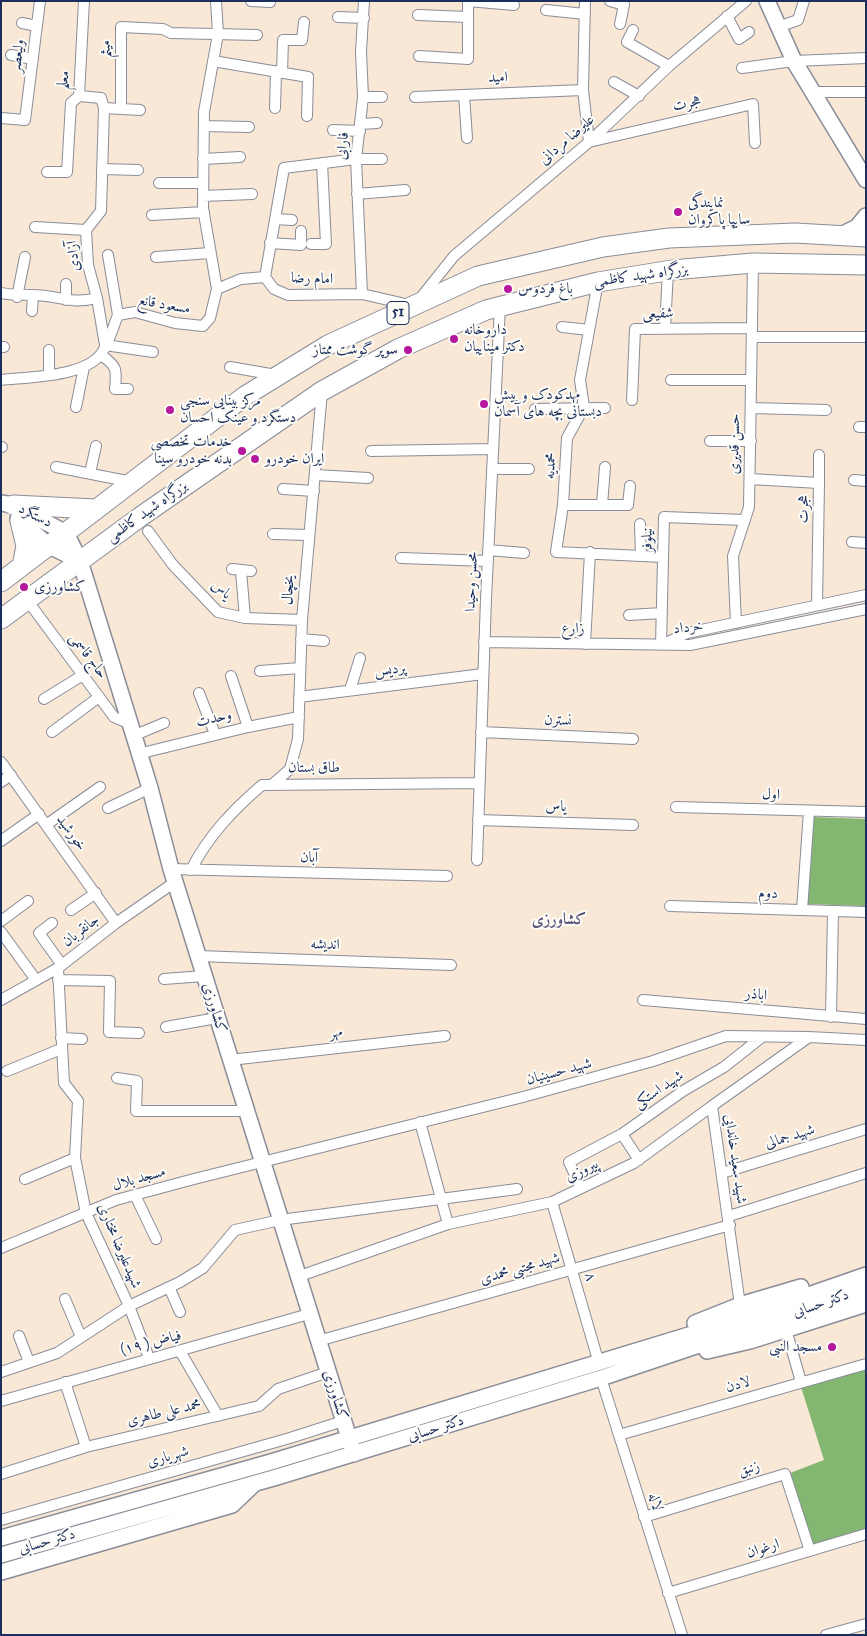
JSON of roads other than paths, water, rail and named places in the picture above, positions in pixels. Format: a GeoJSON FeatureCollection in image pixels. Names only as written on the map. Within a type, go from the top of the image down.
{"type":"FeatureCollection","features":[{"type":"Feature","properties":{"kind":"highway","name":"51"},"geometry":{"type":"LineString","coordinates":[[1,582],[246,396],[328,346],[478,276],[603,247],[669,238],[742,234],[866,237]]}},
{"type":"Feature","properties":{"kind":"highway","name":"بزرگراه شهید کاظمی"},"geometry":{"type":"LineString","coordinates":[[1,619],[155,506],[322,391],[398,349],[500,306],[598,282],[668,271],[753,263],[866,265]]}},
{"type":"Feature","properties":{"kind":"highway"},"geometry":{"type":"LineString","coordinates":[[22,566],[26,546],[9,508],[95,509]]}},
{"type":"Feature","properties":{"kind":"main road"},"geometry":{"type":"LineString","coordinates":[[767,1],[794,61],[866,180]]}},
{"type":"Feature","properties":{"kind":"main road"},"geometry":{"type":"LineString","coordinates":[[841,235],[857,227],[866,216]]}},
{"type":"Feature","properties":{"kind":"main road","name":"دستگرد"},"geometry":{"type":"LineString","coordinates":[[9,508],[49,546],[80,561]]}},
{"type":"Feature","properties":{"kind":"main road","name":"دستگرد"},"geometry":{"type":"LineString","coordinates":[[9,508],[66,533]]}},
{"type":"Feature","properties":{"kind":"main road","name":"کشاورزی"},"geometry":{"type":"LineString","coordinates":[[66,533],[80,561],[150,788],[173,876],[354,1454]]}},
{"type":"Feature","properties":{"kind":"main road"},"geometry":{"type":"LineString","coordinates":[[598,1360],[740,1306],[866,1264]]}},
{"type":"Feature","properties":{"kind":"main road","name":"دکتر حسابی"},"geometry":{"type":"LineString","coordinates":[[1,1538],[271,1462],[598,1360],[725,1324],[866,1275]]}},
{"type":"Feature","properties":{"kind":"main road","name":"دکتر حسابی"},"geometry":{"type":"LineString","coordinates":[[1,1555],[354,1454],[601,1378],[866,1288]]}},
{"type":"Feature","properties":{"kind":"main road"},"geometry":{"type":"LineString","coordinates":[[601,1378],[786,1330],[866,1304]]}},
{"type":"Feature","properties":{"kind":"main road"},"geometry":{"type":"LineString","coordinates":[[1,1572],[232,1505],[255,1483]]}},
{"type":"Feature","properties":{"kind":"street","name":"ولیعصر"},"geometry":{"type":"LineString","coordinates":[[1,118],[25,120],[40,1]]}},
{"type":"Feature","properties":{"kind":"street","name":"معلم"},"geometry":{"type":"LineString","coordinates":[[47,172],[67,172],[71,103],[79,96],[84,1]]}},
{"type":"Feature","properties":{"kind":"street"},"geometry":{"type":"LineString","coordinates":[[216,1],[218,34],[204,126],[203,196],[217,289],[241,279],[265,277],[284,168],[356,159],[382,159]]}},
{"type":"Feature","properties":{"kind":"street"},"geometry":{"type":"LineString","coordinates":[[251,1],[270,2]]}},
{"type":"Feature","properties":{"kind":"street","name":"فارابی"},"geometry":{"type":"LineString","coordinates":[[362,294],[356,159],[363,97],[361,52],[364,1]]}},
{"type":"Feature","properties":{"kind":"street"},"geometry":{"type":"LineString","coordinates":[[419,56],[468,60],[468,1],[514,5]]}},
{"type":"Feature","properties":{"kind":"street"},"geometry":{"type":"LineString","coordinates":[[585,1],[583,90],[589,142]]}},
{"type":"Feature","properties":{"kind":"street"},"geometry":{"type":"LineString","coordinates":[[610,1],[624,5],[620,24]]}},
{"type":"Feature","properties":{"kind":"street","name":"علیرضا مردانی"},"geometry":{"type":"LineString","coordinates":[[414,306],[454,256],[589,142],[639,96],[668,66],[746,1]]}},
{"type":"Feature","properties":{"kind":"street"},"geometry":{"type":"LineString","coordinates":[[778,27],[798,20],[804,1]]}},
{"type":"Feature","properties":{"kind":"street"},"geometry":{"type":"LineString","coordinates":[[546,10],[584,14]]}},
{"type":"Feature","properties":{"kind":"street"},"geometry":{"type":"LineString","coordinates":[[418,15],[468,17]]}},
{"type":"Feature","properties":{"kind":"street"},"geometry":{"type":"LineString","coordinates":[[727,16],[739,39],[748,32]]}},
{"type":"Feature","properties":{"kind":"street"},"geometry":{"type":"LineString","coordinates":[[338,17],[364,18]]}},
{"type":"Feature","properties":{"kind":"street"},"geometry":{"type":"LineString","coordinates":[[275,108],[283,40],[302,40],[304,22]]}},
{"type":"Feature","properties":{"kind":"street"},"geometry":{"type":"LineString","coordinates":[[22,23],[37,26]]}},
{"type":"Feature","properties":{"kind":"street","name":"میثم"},"geometry":{"type":"LineString","coordinates":[[121,109],[122,27],[163,29],[171,33],[218,34]]}},
{"type":"Feature","properties":{"kind":"street"},"geometry":{"type":"LineString","coordinates":[[633,30],[627,42],[668,66]]}},
{"type":"Feature","properties":{"kind":"street"},"geometry":{"type":"LineString","coordinates":[[218,34],[256,36]]}},
{"type":"Feature","properties":{"kind":"street"},"geometry":{"type":"LineString","coordinates":[[11,55],[32,60]]}},
{"type":"Feature","properties":{"kind":"street"},"geometry":{"type":"LineString","coordinates":[[742,68],[794,61],[866,58]]}},
{"type":"Feature","properties":{"kind":"street"},"geometry":{"type":"LineString","coordinates":[[213,61],[308,77],[307,116]]}},
{"type":"Feature","properties":{"kind":"street"},"geometry":{"type":"LineString","coordinates":[[614,82],[639,96]]}},
{"type":"Feature","properties":{"kind":"street","name":"امید"},"geometry":{"type":"LineString","coordinates":[[415,97],[583,90]]}},
{"type":"Feature","properties":{"kind":"street"},"geometry":{"type":"LineString","coordinates":[[812,92],[866,92]]}},
{"type":"Feature","properties":{"kind":"street"},"geometry":{"type":"LineString","coordinates":[[464,94],[467,138]]}},
{"type":"Feature","properties":{"kind":"street"},"geometry":{"type":"LineString","coordinates":[[79,96],[101,98],[104,108],[140,110]]}},
{"type":"Feature","properties":{"kind":"street"},"geometry":{"type":"LineString","coordinates":[[363,97],[382,97]]}},
{"type":"Feature","properties":{"kind":"street","name":"هجرت"},"geometry":{"type":"LineString","coordinates":[[589,142],[753,104],[755,143]]}},
{"type":"Feature","properties":{"kind":"street","name":"آزادی"},"geometry":{"type":"LineString","coordinates":[[104,108],[101,211],[86,230],[88,265],[97,298],[105,345]]}},
{"type":"Feature","properties":{"kind":"street"},"geometry":{"type":"LineString","coordinates":[[333,130],[360,128],[377,123]]}},
{"type":"Feature","properties":{"kind":"street"},"geometry":{"type":"LineString","coordinates":[[204,126],[249,127]]}},
{"type":"Feature","properties":{"kind":"street"},"geometry":{"type":"LineString","coordinates":[[203,159],[240,157]]}},
{"type":"Feature","properties":{"kind":"street"},"geometry":{"type":"LineString","coordinates":[[311,244],[326,244],[322,163]]}},
{"type":"Feature","properties":{"kind":"street"},"geometry":{"type":"LineString","coordinates":[[102,169],[138,170]]}},
{"type":"Feature","properties":{"kind":"street"},"geometry":{"type":"LineString","coordinates":[[159,183],[203,183]]}},
{"type":"Feature","properties":{"kind":"street"},"geometry":{"type":"LineString","coordinates":[[358,194],[405,190]]}},
{"type":"Feature","properties":{"kind":"street"},"geometry":{"type":"LineString","coordinates":[[203,196],[252,194]]}},
{"type":"Feature","properties":{"kind":"street"},"geometry":{"type":"LineString","coordinates":[[152,215],[204,212]]}},
{"type":"Feature","properties":{"kind":"street"},"geometry":{"type":"LineString","coordinates":[[275,219],[292,220]]}},
{"type":"Feature","properties":{"kind":"street"},"geometry":{"type":"LineString","coordinates":[[35,227],[86,230]]}},
{"type":"Feature","properties":{"kind":"street"},"geometry":{"type":"LineString","coordinates":[[270,243],[301,245],[301,231]]}},
{"type":"Feature","properties":{"kind":"street"},"geometry":{"type":"LineString","coordinates":[[156,257],[210,252]]}},
{"type":"Feature","properties":{"kind":"street"},"geometry":{"type":"LineString","coordinates":[[108,255],[118,315]]}},
{"type":"Feature","properties":{"kind":"street"},"geometry":{"type":"LineString","coordinates":[[17,297],[25,257]]}},
{"type":"Feature","properties":{"kind":"street","name":"حسن قدیری"},"geometry":{"type":"LineString","coordinates":[[736,622],[733,556],[749,507],[753,263]]}},
{"type":"Feature","properties":{"kind":"street"},"geometry":{"type":"LineString","coordinates":[[665,328],[668,271]]}},
{"type":"Feature","properties":{"kind":"street","name":"امام رضا"},"geometry":{"type":"LineString","coordinates":[[265,277],[274,289],[288,295],[362,294],[414,306]]}},
{"type":"Feature","properties":{"kind":"street"},"geometry":{"type":"LineString","coordinates":[[584,407],[580,380],[598,282]]}},
{"type":"Feature","properties":{"kind":"street"},"geometry":{"type":"LineString","coordinates":[[66,284],[66,300]]}},
{"type":"Feature","properties":{"kind":"street","name":"مسعود قانع"},"geometry":{"type":"LineString","coordinates":[[101,355],[118,315],[135,312],[175,323],[203,326],[210,318],[217,289]]}},
{"type":"Feature","properties":{"kind":"street"},"geometry":{"type":"LineString","coordinates":[[1,293],[17,297],[33,295],[80,302],[97,298]]}},
{"type":"Feature","properties":{"kind":"street"},"geometry":{"type":"LineString","coordinates":[[32,311],[33,295]]}},
{"type":"Feature","properties":{"kind":"street","name":"محسن وحیدا"},"geometry":{"type":"LineString","coordinates":[[477,860],[484,642],[500,306]]}},
{"type":"Feature","properties":{"kind":"street"},"geometry":{"type":"LineString","coordinates":[[562,327],[589,330]]}},
{"type":"Feature","properties":{"kind":"street","name":"شفیعی"},"geometry":{"type":"LineString","coordinates":[[632,400],[635,329],[665,328],[752,332]]}},
{"type":"Feature","properties":{"kind":"street"},"geometry":{"type":"LineString","coordinates":[[752,332],[866,337]]}},
{"type":"Feature","properties":{"kind":"street"},"geometry":{"type":"LineString","coordinates":[[105,345],[153,352]]}},
{"type":"Feature","properties":{"kind":"street"},"geometry":{"type":"LineString","coordinates":[[49,350],[49,374]]}},
{"type":"Feature","properties":{"kind":"street"},"geometry":{"type":"LineString","coordinates":[[1,380],[84,367],[101,355],[113,363],[117,372],[115,389],[128,389]]}},
{"type":"Feature","properties":{"kind":"street"},"geometry":{"type":"LineString","coordinates":[[76,407],[84,367]]}},
{"type":"Feature","properties":{"kind":"street"},"geometry":{"type":"LineString","coordinates":[[230,367],[278,376]]}},
{"type":"Feature","properties":{"kind":"street"},"geometry":{"type":"LineString","coordinates":[[671,380],[751,380]]}},
{"type":"Feature","properties":{"kind":"street","name":"یخچال"},"geometry":{"type":"LineString","coordinates":[[273,784],[290,769],[298,739],[302,620],[322,391]]}},
{"type":"Feature","properties":{"kind":"street","name":"محمدیه"},"geometry":{"type":"LineString","coordinates":[[584,407],[567,438],[563,505],[556,552],[590,552],[663,557]]}},
{"type":"Feature","properties":{"kind":"street"},"geometry":{"type":"LineString","coordinates":[[535,409],[605,408]]}},
{"type":"Feature","properties":{"kind":"street"},"geometry":{"type":"LineString","coordinates":[[751,408],[826,410]]}},
{"type":"Feature","properties":{"kind":"street"},"geometry":{"type":"LineString","coordinates":[[710,441],[750,441]]}},
{"type":"Feature","properties":{"kind":"street"},"geometry":{"type":"LineString","coordinates":[[90,473],[96,446]]}},
{"type":"Feature","properties":{"kind":"street"},"geometry":{"type":"LineString","coordinates":[[371,451],[493,449]]}},
{"type":"Feature","properties":{"kind":"street"},"geometry":{"type":"LineString","coordinates":[[819,455],[820,483]]}},
{"type":"Feature","properties":{"kind":"street"},"geometry":{"type":"LineString","coordinates":[[56,467],[132,482]]}},
{"type":"Feature","properties":{"kind":"street"},"geometry":{"type":"LineString","coordinates":[[602,505],[605,467]]}},
{"type":"Feature","properties":{"kind":"street"},"geometry":{"type":"LineString","coordinates":[[492,469],[529,469]]}},
{"type":"Feature","properties":{"kind":"street"},"geometry":{"type":"LineString","coordinates":[[316,475],[368,478]]}},
{"type":"Feature","properties":{"kind":"street","name":"هجرت"},"geometry":{"type":"LineString","coordinates":[[750,479],[820,483],[817,605]]}},
{"type":"Feature","properties":{"kind":"street"},"geometry":{"type":"LineString","coordinates":[[854,480],[866,481]]}},
{"type":"Feature","properties":{"kind":"street"},"geometry":{"type":"LineString","coordinates":[[563,505],[628,504],[630,486]]}},
{"type":"Feature","properties":{"kind":"street"},"geometry":{"type":"LineString","coordinates":[[283,490],[314,490]]}},
{"type":"Feature","properties":{"kind":"street","name":"نیلوفر"},"geometry":{"type":"LineString","coordinates":[[661,646],[664,517],[745,520]]}},
{"type":"Feature","properties":{"kind":"street"},"geometry":{"type":"LineString","coordinates":[[640,524],[641,556]]}},
{"type":"Feature","properties":{"kind":"street","name":"یاس"},"geometry":{"type":"LineString","coordinates":[[148,531],[172,565],[218,612],[245,618],[302,620]]}},
{"type":"Feature","properties":{"kind":"street"},"geometry":{"type":"LineString","coordinates":[[273,534],[308,535]]}},
{"type":"Feature","properties":{"kind":"street"},"geometry":{"type":"LineString","coordinates":[[852,542],[866,543]]}},
{"type":"Feature","properties":{"kind":"street"},"geometry":{"type":"LineString","coordinates":[[488,550],[524,553]]}},
{"type":"Feature","properties":{"kind":"street"},"geometry":{"type":"LineString","coordinates":[[584,644],[590,552]]}},
{"type":"Feature","properties":{"kind":"street"},"geometry":{"type":"LineString","coordinates":[[401,558],[488,561]]}},
{"type":"Feature","properties":{"kind":"street"},"geometry":{"type":"LineString","coordinates":[[241,570],[245,618]]}},
{"type":"Feature","properties":{"kind":"street","name":"خرداد"},"geometry":{"type":"LineString","coordinates":[[661,646],[687,633],[866,595]]}},
{"type":"Feature","properties":{"kind":"street","name":"حاج قاسمی"},"geometry":{"type":"LineString","coordinates":[[27,600],[114,717],[131,730]]}},
{"type":"Feature","properties":{"kind":"street","name":"خرداد"},"geometry":{"type":"LineString","coordinates":[[661,646],[690,645],[866,609]]}},
{"type":"Feature","properties":{"kind":"street"},"geometry":{"type":"LineString","coordinates":[[629,615],[662,613]]}},
{"type":"Feature","properties":{"kind":"street"},"geometry":{"type":"LineString","coordinates":[[301,639],[324,641]]}},
{"type":"Feature","properties":{"kind":"street","name":"زارع"},"geometry":{"type":"LineString","coordinates":[[484,642],[661,646]]}},
{"type":"Feature","properties":{"kind":"street"},"geometry":{"type":"LineString","coordinates":[[350,690],[360,658]]}},
{"type":"Feature","properties":{"kind":"street"},"geometry":{"type":"LineString","coordinates":[[260,671],[300,668]]}},
{"type":"Feature","properties":{"kind":"street","name":"پردیس"},"geometry":{"type":"LineString","coordinates":[[299,697],[483,674]]}},
{"type":"Feature","properties":{"kind":"street"},"geometry":{"type":"LineString","coordinates":[[44,699],[83,675]]}},
{"type":"Feature","properties":{"kind":"street"},"geometry":{"type":"LineString","coordinates":[[231,676],[248,727]]}},
{"type":"Feature","properties":{"kind":"street"},"geometry":{"type":"LineString","coordinates":[[199,693],[215,734]]}},
{"type":"Feature","properties":{"kind":"street"},"geometry":{"type":"LineString","coordinates":[[52,732],[99,697]]}},
{"type":"Feature","properties":{"kind":"street","name":"وحدت"},"geometry":{"type":"LineString","coordinates":[[138,754],[215,734],[299,717]]}},
{"type":"Feature","properties":{"kind":"street"},"geometry":{"type":"LineString","coordinates":[[131,730],[164,723]]}},
{"type":"Feature","properties":{"kind":"street","name":"نسترن"},"geometry":{"type":"LineString","coordinates":[[481,732],[633,739]]}},
{"type":"Feature","properties":{"kind":"street","name":"خورشید"},"geometry":{"type":"LineString","coordinates":[[1,762],[116,922]]}},
{"type":"Feature","properties":{"kind":"street"},"geometry":{"type":"LineString","coordinates":[[1,782],[10,775]]}},
{"type":"Feature","properties":{"kind":"street","name":"طاق بستان"},"geometry":{"type":"LineString","coordinates":[[191,870],[202,846],[236,807],[262,785],[479,783]]}},
{"type":"Feature","properties":{"kind":"street"},"geometry":{"type":"LineString","coordinates":[[46,825],[100,787]]}},
{"type":"Feature","properties":{"kind":"street"},"geometry":{"type":"LineString","coordinates":[[108,808],[150,788]]}},
{"type":"Feature","properties":{"kind":"street","name":"اول"},"geometry":{"type":"LineString","coordinates":[[676,807],[866,812]]}},
{"type":"Feature","properties":{"kind":"street"},"geometry":{"type":"LineString","coordinates":[[802,910],[808,811]]}},
{"type":"Feature","properties":{"kind":"street"},"geometry":{"type":"LineString","coordinates":[[1,841],[39,814]]}},
{"type":"Feature","properties":{"kind":"street","name":"یاس"},"geometry":{"type":"LineString","coordinates":[[478,820],[633,825]]}},
{"type":"Feature","properties":{"kind":"street","name":"آبان"},"geometry":{"type":"LineString","coordinates":[[173,876],[191,870],[447,876]]}},
{"type":"Feature","properties":{"kind":"street","name":"جانقربان"},"geometry":{"type":"LineString","coordinates":[[1,1000],[60,967],[173,876]]}},
{"type":"Feature","properties":{"kind":"street"},"geometry":{"type":"LineString","coordinates":[[71,910],[96,893]]}},
{"type":"Feature","properties":{"kind":"street"},"geometry":{"type":"LineString","coordinates":[[1,921],[28,901]]}},
{"type":"Feature","properties":{"kind":"street","name":"دوم"},"geometry":{"type":"LineString","coordinates":[[670,906],[866,912]]}},
{"type":"Feature","properties":{"kind":"street"},"geometry":{"type":"LineString","coordinates":[[831,1017],[833,911]]}},
{"type":"Feature","properties":{"kind":"street"},"geometry":{"type":"LineString","coordinates":[[52,924],[39,933],[60,967]]}},
{"type":"Feature","properties":{"kind":"street"},"geometry":{"type":"LineString","coordinates":[[1,932],[36,980]]}},
{"type":"Feature","properties":{"kind":"street","name":"اندیشه"},"geometry":{"type":"LineString","coordinates":[[198,956],[450,965]]}},
{"type":"Feature","properties":{"kind":"street","name":"شهیدعلیرضا مختاری"},"geometry":{"type":"LineString","coordinates":[[60,967],[58,980],[64,1083],[78,1101],[75,1158],[86,1213],[129,1306],[149,1358]]}},
{"type":"Feature","properties":{"kind":"street"},"geometry":{"type":"LineString","coordinates":[[164,979],[204,976]]}},
{"type":"Feature","properties":{"kind":"street"},"geometry":{"type":"LineString","coordinates":[[58,980],[110,981],[109,1032],[139,1032]]}},
{"type":"Feature","properties":{"kind":"street","name":"اباذر"},"geometry":{"type":"LineString","coordinates":[[643,1000],[866,1019]]}},
{"type":"Feature","properties":{"kind":"street"},"geometry":{"type":"LineString","coordinates":[[166,1027],[217,1018]]}},
{"type":"Feature","properties":{"kind":"street","name":"مهر"},"geometry":{"type":"LineString","coordinates":[[230,1060],[445,1036]]}},
{"type":"Feature","properties":{"kind":"street","name":"شهید حسینیان"},"geometry":{"type":"LineString","coordinates":[[262,1163],[654,1061],[726,1036],[866,1040]]}},
{"type":"Feature","properties":{"kind":"street","name":"شهید استکی"},"geometry":{"type":"LineString","coordinates":[[581,1188],[569,1162],[622,1134],[683,1091],[724,1067],[762,1037]]}},
{"type":"Feature","properties":{"kind":"street","name":"شهید سعید خاندایی"},"geometry":{"type":"LineString","coordinates":[[740,1306],[712,1106],[809,1037]]}},
{"type":"Feature","properties":{"kind":"street"},"geometry":{"type":"LineString","coordinates":[[61,1038],[82,1039]]}},
{"type":"Feature","properties":{"kind":"street"},"geometry":{"type":"LineString","coordinates":[[7,1071],[61,1049]]}},
{"type":"Feature","properties":{"kind":"street"},"geometry":{"type":"LineString","coordinates":[[117,1078],[137,1081],[136,1111],[246,1111]]}},
{"type":"Feature","properties":{"kind":"street","name":"پیروزی"},"geometry":{"type":"LineString","coordinates":[[298,1277],[448,1224],[552,1202],[639,1160],[712,1106]]}},
{"type":"Feature","properties":{"kind":"street"},"geometry":{"type":"LineString","coordinates":[[420,1122],[448,1224]]}},
{"type":"Feature","properties":{"kind":"street","name":"شهید جمالی"},"geometry":{"type":"LineString","coordinates":[[722,1173],[866,1129]]}},
{"type":"Feature","properties":{"kind":"street"},"geometry":{"type":"LineString","coordinates":[[622,1134],[639,1160]]}},
{"type":"Feature","properties":{"kind":"street"},"geometry":{"type":"LineString","coordinates":[[25,1179],[75,1158]]}},
{"type":"Feature","properties":{"kind":"street","name":"مسجد بلال"},"geometry":{"type":"LineString","coordinates":[[1,1248],[135,1195],[262,1163]]}},
{"type":"Feature","properties":{"kind":"street","name":"شهید مجتبی محمدی"},"geometry":{"type":"LineString","coordinates":[[318,1342],[572,1269],[729,1220],[866,1173]]}},
{"type":"Feature","properties":{"kind":"street"},"geometry":{"type":"LineString","coordinates":[[1,1372],[57,1353],[129,1306],[203,1268],[235,1230],[280,1220],[517,1189]]}},
{"type":"Feature","properties":{"kind":"street"},"geometry":{"type":"LineString","coordinates":[[135,1195],[156,1239]]}},
{"type":"Feature","properties":{"kind":"street","name":"۸"},"geometry":{"type":"LineString","coordinates":[[552,1202],[598,1360]]}},
{"type":"Feature","properties":{"kind":"street"},"geometry":{"type":"LineString","coordinates":[[169,1287],[180,1312]]}},
{"type":"Feature","properties":{"kind":"street"},"geometry":{"type":"LineString","coordinates":[[65,1299],[81,1337]]}},
{"type":"Feature","properties":{"kind":"street","name":"فیاض ( ۱۹)"},"geometry":{"type":"LineString","coordinates":[[1,1402],[149,1358],[309,1314]]}},
{"type":"Feature","properties":{"kind":"street"},"geometry":{"type":"LineString","coordinates":[[786,1330],[801,1382]]}},
{"type":"Feature","properties":{"kind":"street"},"geometry":{"type":"LineString","coordinates":[[18,1336],[29,1362]]}},
{"type":"Feature","properties":{"kind":"street"},"geometry":{"type":"LineString","coordinates":[[180,1351],[218,1416]]}},
{"type":"Feature","properties":{"kind":"street","name":"لادن"},"geometry":{"type":"LineString","coordinates":[[619,1435],[866,1364]]}},
{"type":"Feature","properties":{"kind":"street","name":"محمد علی طاهری"},"geometry":{"type":"LineString","coordinates":[[1,1474],[86,1447],[259,1406],[278,1389],[328,1372]]}},
{"type":"Feature","properties":{"kind":"street","name":"لاله"},"geometry":{"type":"LineString","coordinates":[[601,1378],[682,1635]]}},
{"type":"Feature","properties":{"kind":"street"},"geometry":{"type":"LineString","coordinates":[[65,1382],[86,1447]]}},
{"type":"Feature","properties":{"kind":"street","name":"شهریاری"},"geometry":{"type":"LineString","coordinates":[[1,1520],[290,1438],[343,1421]]}},
{"type":"Feature","properties":{"kind":"street","name":"زنبق"},"geometry":{"type":"LineString","coordinates":[[644,1517],[785,1474],[810,1551]]}},
{"type":"Feature","properties":{"kind":"street","name":"ارغوان"},"geometry":{"type":"LineString","coordinates":[[668,1593],[866,1534]]}},
{"type":"Feature","properties":{"kind":"street"},"geometry":{"type":"LineString","coordinates":[[826,1635],[866,1624]]}},
{"type":"Feature","properties":{"kind":"place","name":"نمایندگی سایپا پاکروان"},"geometry":{"type":"Point","coordinates":[678,212]}},
{"type":"Feature","properties":{"kind":"place","name":"باغ فردوس"},"geometry":{"type":"Point","coordinates":[508,289]}},
{"type":"Feature","properties":{"kind":"place","name":"داروخانه دکتر میناییان"},"geometry":{"type":"Point","coordinates":[454,339]}},
{"type":"Feature","properties":{"kind":"place","name":"سوپر گوشت ممتاز"},"geometry":{"type":"Point","coordinates":[408,350]}},
{"type":"Feature","properties":{"kind":"place","name":"مهدکودک و پیش دبستانی بچه های آسمان"},"geometry":{"type":"Point","coordinates":[484,404]}},
{"type":"Feature","properties":{"kind":"place","name":"مرکز بینایی سنجی دستگرد و عینک احسان"},"geometry":{"type":"Point","coordinates":[170,410]}},
{"type":"Feature","properties":{"kind":"place","name":"خدمات تخصصی بدنه خودرو سینا"},"geometry":{"type":"Point","coordinates":[242,451]}},
{"type":"Feature","properties":{"kind":"place","name":"ایران خودرو"},"geometry":{"type":"Point","coordinates":[255,459]}},
{"type":"Feature","properties":{"kind":"place","name":"کشاورزی"},"geometry":{"type":"Point","coordinates":[24,587]}},
{"type":"Feature","properties":{"kind":"place","name":"مسجد النبی"},"geometry":{"type":"Point","coordinates":[832,1347]}},
{"type":"Feature","properties":{"kind":"district","name":"کشاورزی"},"geometry":{"type":"Point","coordinates":[559,920]}}]}
